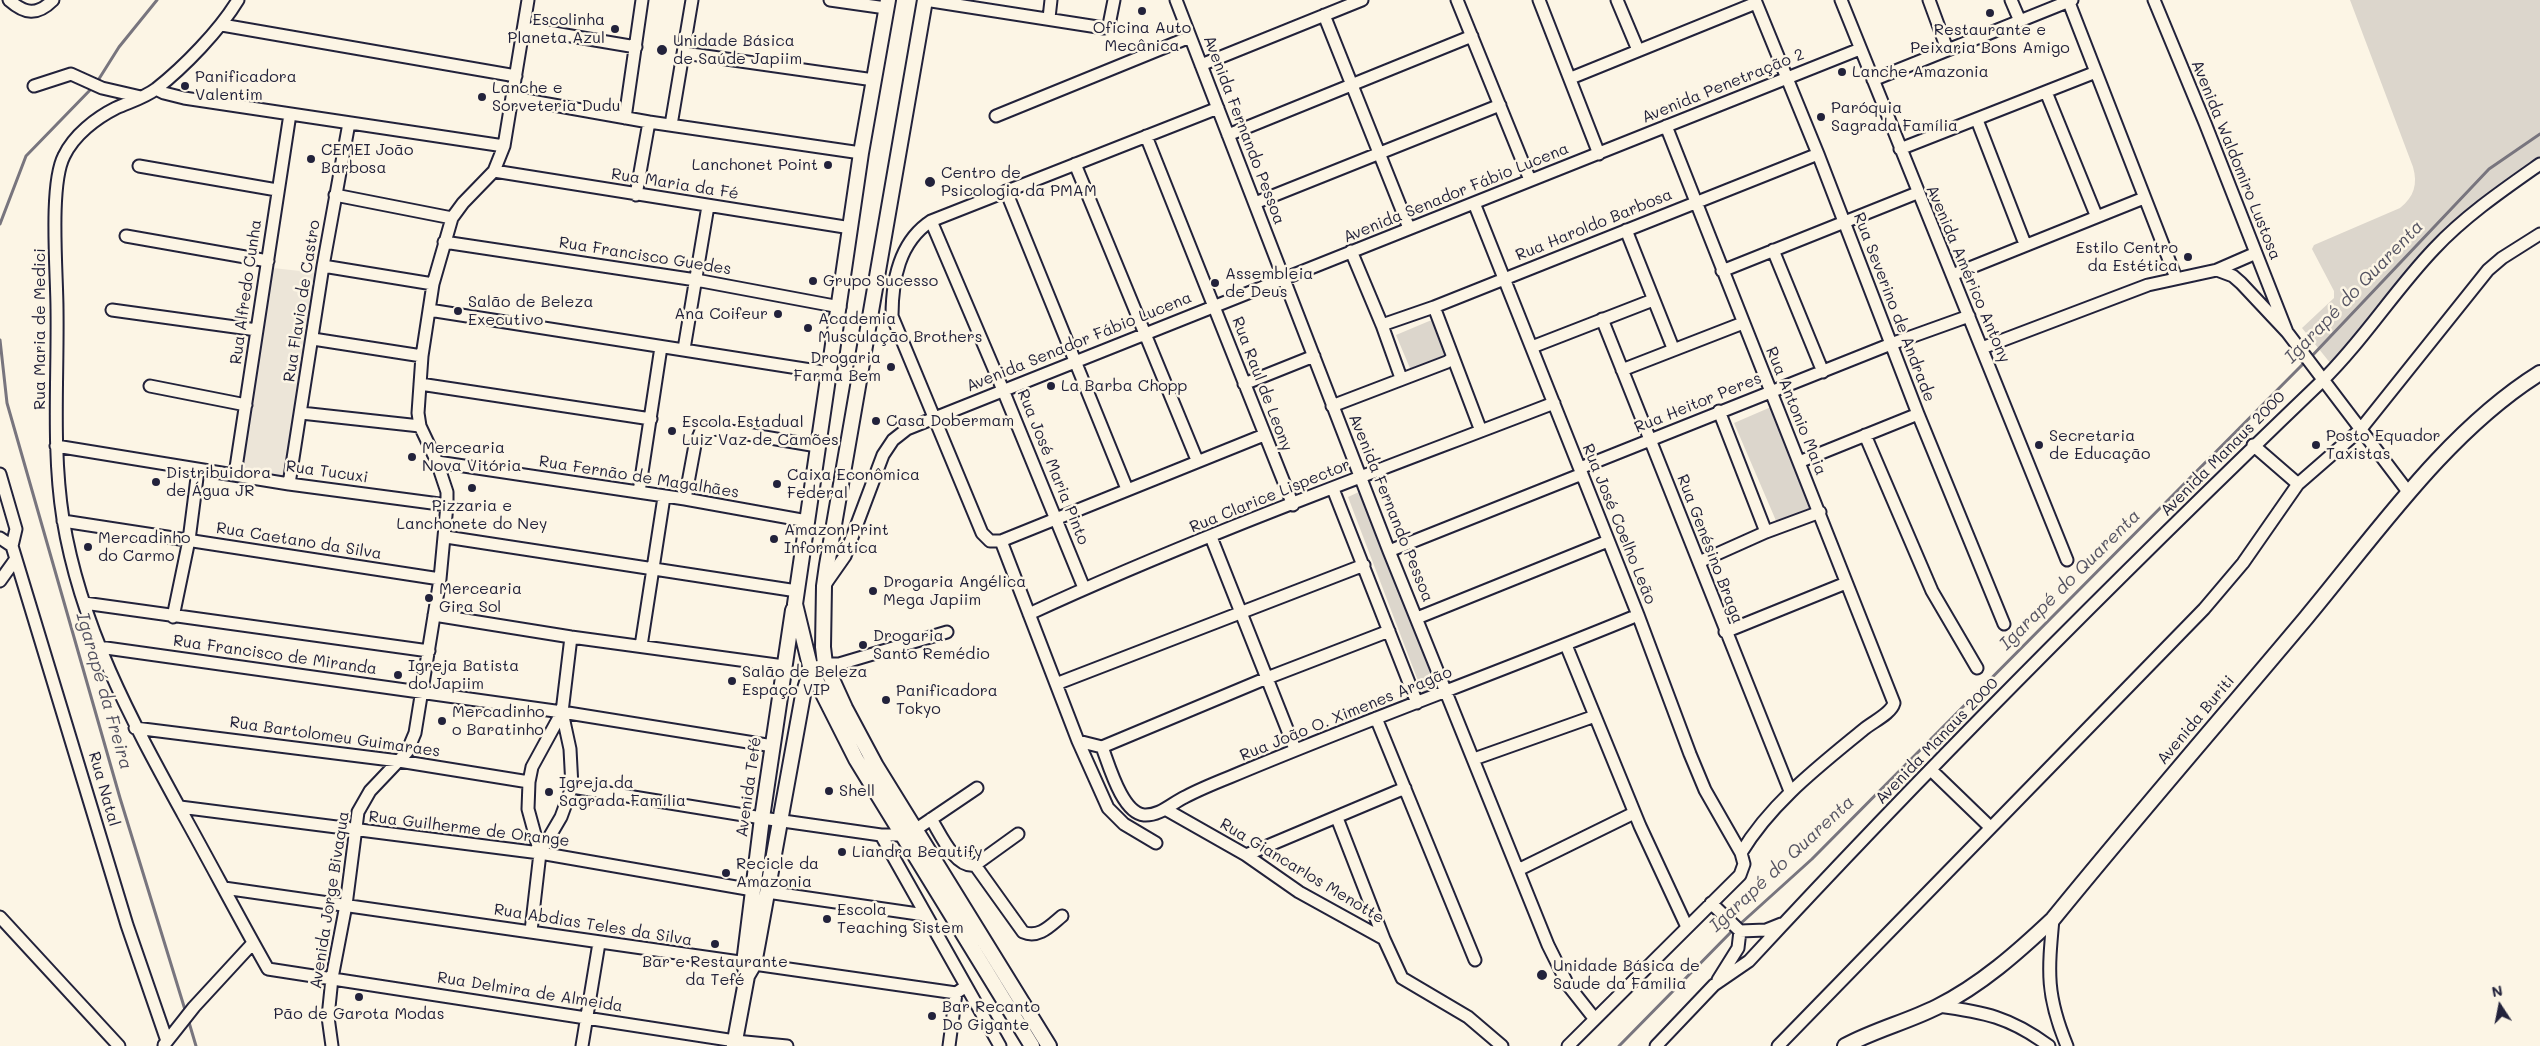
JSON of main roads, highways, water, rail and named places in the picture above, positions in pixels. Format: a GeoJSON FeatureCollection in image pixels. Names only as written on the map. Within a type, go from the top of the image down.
{"type":"FeatureCollection","features":[{"type":"Feature","properties":{"kind":"main road"},"geometry":{"type":"LineString","coordinates":[[925,0],[824,586],[823,647],[825,664],[854,726],[909,833],[1032,1046]]}},
{"type":"Feature","properties":{"kind":"main road","name":"Avenida Tefé"},"geometry":{"type":"LineString","coordinates":[[748,968],[753,890],[762,818],[817,446],[887,4]]}},
{"type":"Feature","properties":{"kind":"main road","name":"Avenida Buriti"},"geometry":{"type":"LineString","coordinates":[[1845,1046],[1938,1006],[2002,964],[2053,919],[2409,494],[2476,420],[2511,392],[2540,373]]}},
{"type":"Feature","properties":{"kind":"main road"},"geometry":{"type":"LineString","coordinates":[[796,597],[812,670],[856,759],[909,833],[1049,1046]]}},
{"type":"Feature","properties":{"kind":"main road"},"geometry":{"type":"LineString","coordinates":[[812,670],[825,664]]}},
{"type":"Feature","properties":{"kind":"main road","name":"Avenida Tefé"},"geometry":{"type":"LineString","coordinates":[[735,1043],[748,968],[767,892],[803,694],[812,670]]}},
{"type":"Feature","properties":{"kind":"waterway","name":"Igarapé da Freira"},"geometry":{"type":"LineString","coordinates":[[97,82],[119,47],[157,0]]}},
{"type":"Feature","properties":{"kind":"waterway","name":"Igarapé da Freira"},"geometry":{"type":"LineString","coordinates":[[0,224],[26,156],[93,87]]}},
{"type":"Feature","properties":{"kind":"waterway","name":"Igarapé do Quarenta"},"geometry":{"type":"LineString","coordinates":[[2310,358],[2489,169],[2540,134]]}},
{"type":"Feature","properties":{"kind":"waterway","name":"Igarapé da Freira"},"geometry":{"type":"LineString","coordinates":[[0,340],[7,403],[120,798],[186,1013]]}},
{"type":"Feature","properties":{"kind":"waterway","name":"Igarapé do Quarenta"},"geometry":{"type":"LineString","coordinates":[[1739,925],[1812,859],[2305,362]]}},
{"type":"Feature","properties":{"kind":"waterway","name":"Igarapé do Quarenta"},"geometry":{"type":"LineString","coordinates":[[1619,1046],[1734,929]]}},
{"type":"Feature","properties":{"kind":"waterway","name":"Igarapé da Freira"},"geometry":{"type":"LineString","coordinates":[[188,1019],[196,1046]]}},
{"type":"Feature","properties":{"kind":"place","name":"Oficina Auto Mecânica"},"geometry":{"type":"Point","coordinates":[1142,11]}},
{"type":"Feature","properties":{"kind":"place","name":"Restaurante e Peixaria Bons Amigo"},"geometry":{"type":"Point","coordinates":[1990,13]}},
{"type":"Feature","properties":{"kind":"place","name":"Escolinha Planeta Azul"},"geometry":{"type":"Point","coordinates":[615,29]}},
{"type":"Feature","properties":{"kind":"place","name":"Unidade Básica de Saúde Japiim"},"geometry":{"type":"Point","coordinates":[662,50]}},
{"type":"Feature","properties":{"kind":"place","name":"Lanche Amazonia"},"geometry":{"type":"Point","coordinates":[1842,72]}},
{"type":"Feature","properties":{"kind":"place","name":"Panificadora Valentim"},"geometry":{"type":"Point","coordinates":[185,86]}},
{"type":"Feature","properties":{"kind":"place","name":"Lanche e Sorveteria Dudu"},"geometry":{"type":"Point","coordinates":[482,97]}},
{"type":"Feature","properties":{"kind":"place","name":"Paróquia Sagrada Família"},"geometry":{"type":"Point","coordinates":[1821,117]}},
{"type":"Feature","properties":{"kind":"place","name":"CEMEI João Barbosa"},"geometry":{"type":"Point","coordinates":[311,159]}},
{"type":"Feature","properties":{"kind":"place","name":"Lanchonet Point"},"geometry":{"type":"Point","coordinates":[828,165]}},
{"type":"Feature","properties":{"kind":"place","name":"Centro de Psicologia da PMAM"},"geometry":{"type":"Point","coordinates":[930,182]}},
{"type":"Feature","properties":{"kind":"place","name":"Estilo Centro da Estética"},"geometry":{"type":"Point","coordinates":[2188,257]}},
{"type":"Feature","properties":{"kind":"place","name":"Grupo Sucesso"},"geometry":{"type":"Point","coordinates":[813,281]}},
{"type":"Feature","properties":{"kind":"place","name":"Assembleia de Deus"},"geometry":{"type":"Point","coordinates":[1215,283]}},
{"type":"Feature","properties":{"kind":"place","name":"Salão de Beleza Executivo"},"geometry":{"type":"Point","coordinates":[458,311]}},
{"type":"Feature","properties":{"kind":"place","name":"Ana Coifeur"},"geometry":{"type":"Point","coordinates":[778,314]}},
{"type":"Feature","properties":{"kind":"place","name":"Academia Musculação Brothers"},"geometry":{"type":"Point","coordinates":[808,328]}},
{"type":"Feature","properties":{"kind":"place","name":"Drogaria Farma Bem"},"geometry":{"type":"Point","coordinates":[891,367]}},
{"type":"Feature","properties":{"kind":"place","name":"La Barba Chopp"},"geometry":{"type":"Point","coordinates":[1051,386]}},
{"type":"Feature","properties":{"kind":"place","name":"Casa Dobermam"},"geometry":{"type":"Point","coordinates":[876,421]}},
{"type":"Feature","properties":{"kind":"place","name":"Escola Estadual Luiz Vaz de Camões"},"geometry":{"type":"Point","coordinates":[672,431]}},
{"type":"Feature","properties":{"kind":"place","name":"Secretaria de Educação"},"geometry":{"type":"Point","coordinates":[2039,445]}},
{"type":"Feature","properties":{"kind":"place","name":"Posto Equador Taxistas"},"geometry":{"type":"Point","coordinates":[2316,445]}},
{"type":"Feature","properties":{"kind":"place","name":"Mercearia Nova Vitória"},"geometry":{"type":"Point","coordinates":[412,457]}},
{"type":"Feature","properties":{"kind":"place","name":"Distribuidora de Água JR"},"geometry":{"type":"Point","coordinates":[156,482]}},
{"type":"Feature","properties":{"kind":"place","name":"Caixa Econômica Federal"},"geometry":{"type":"Point","coordinates":[777,484]}},
{"type":"Feature","properties":{"kind":"place","name":"Pizzaria e Lanchonete do Ney"},"geometry":{"type":"Point","coordinates":[472,488]}},
{"type":"Feature","properties":{"kind":"place","name":"Amazon Print Informática"},"geometry":{"type":"Point","coordinates":[774,539]}},
{"type":"Feature","properties":{"kind":"place","name":"Mercadinho do Carmo"},"geometry":{"type":"Point","coordinates":[88,547]}},
{"type":"Feature","properties":{"kind":"place","name":"Drogaria Angélica Mega Japiim"},"geometry":{"type":"Point","coordinates":[873,591]}},
{"type":"Feature","properties":{"kind":"place","name":"Mercearia Gira Sol"},"geometry":{"type":"Point","coordinates":[429,598]}},
{"type":"Feature","properties":{"kind":"place","name":"Drogaria Santo Remédio"},"geometry":{"type":"Point","coordinates":[863,645]}},
{"type":"Feature","properties":{"kind":"place","name":"Igreja Batista do Japiim"},"geometry":{"type":"Point","coordinates":[398,675]}},
{"type":"Feature","properties":{"kind":"place","name":"Salão de Beleza Espaço VIP"},"geometry":{"type":"Point","coordinates":[732,681]}},
{"type":"Feature","properties":{"kind":"place","name":"Panificadora Tokyo"},"geometry":{"type":"Point","coordinates":[886,700]}},
{"type":"Feature","properties":{"kind":"place","name":"Mercadinho o Baratinho"},"geometry":{"type":"Point","coordinates":[442,721]}},
{"type":"Feature","properties":{"kind":"place","name":"Shell"},"geometry":{"type":"Point","coordinates":[829,791]}},
{"type":"Feature","properties":{"kind":"place","name":"Igreja da Sagrada Família"},"geometry":{"type":"Point","coordinates":[549,792]}},
{"type":"Feature","properties":{"kind":"place","name":"Liandra Beautify"},"geometry":{"type":"Point","coordinates":[842,852]}},
{"type":"Feature","properties":{"kind":"place","name":"Recicle da Amazonia"},"geometry":{"type":"Point","coordinates":[726,873]}},
{"type":"Feature","properties":{"kind":"place","name":"Escola Teaching Sistem"},"geometry":{"type":"Point","coordinates":[827,919]}},
{"type":"Feature","properties":{"kind":"place","name":"Bar e Restaurante da Tefé"},"geometry":{"type":"Point","coordinates":[715,944]}},
{"type":"Feature","properties":{"kind":"place","name":"Unidade Básica de Saude da Familia"},"geometry":{"type":"Point","coordinates":[1542,975]}},
{"type":"Feature","properties":{"kind":"place","name":"Pão de Garota Modas"},"geometry":{"type":"Point","coordinates":[359,997]}},
{"type":"Feature","properties":{"kind":"place","name":"Bar Recanto Do Gigante"},"geometry":{"type":"Point","coordinates":[932,1016]}}]}
